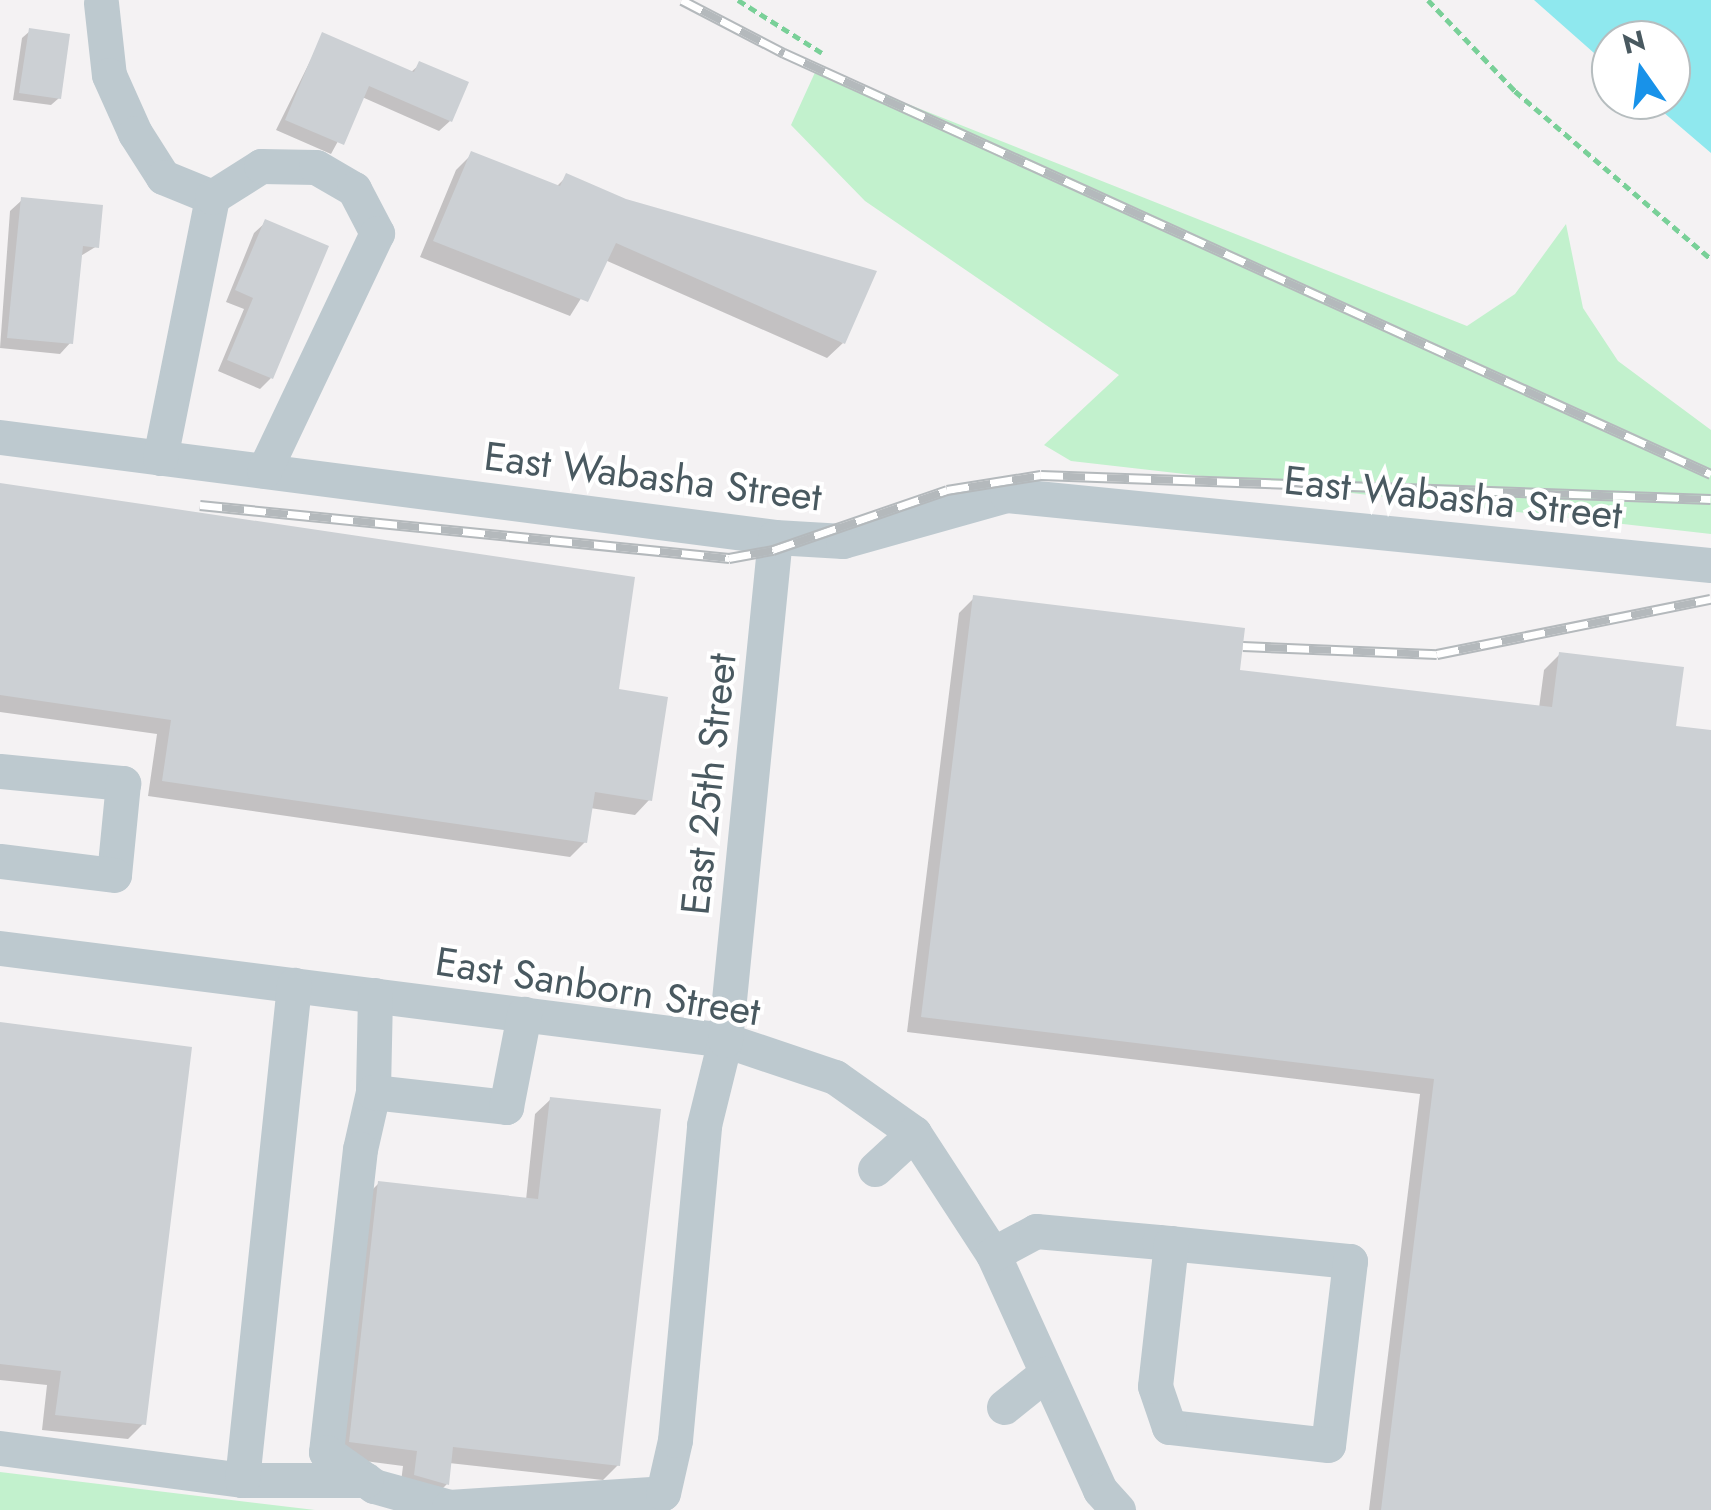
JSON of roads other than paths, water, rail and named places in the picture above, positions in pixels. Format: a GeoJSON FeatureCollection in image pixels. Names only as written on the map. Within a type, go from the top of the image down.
{"type":"FeatureCollection","features":[{"type":"Feature","properties":{"kind":"street"},"geometry":{"type":"LineString","coordinates":[[101,3],[109,76],[135,133],[162,178],[212,197]]}},
{"type":"Feature","properties":{"kind":"street"},"geometry":{"type":"LineString","coordinates":[[160,458],[212,197],[261,166],[316,166],[354,189],[377,234],[264,471]]}},
{"type":"Feature","properties":{"kind":"street","name":"East Wabasha Street"},"geometry":{"type":"LineString","coordinates":[[0,437],[775,537],[843,540],[1008,495],[1711,565]]}},
{"type":"Feature","properties":{"kind":"street","name":"East 25th Street"},"geometry":{"type":"LineString","coordinates":[[366,1480],[449,1507],[662,1493],[674,1440],[704,1125],[725,1040],[775,537]]}},
{"type":"Feature","properties":{"kind":"street"},"geometry":{"type":"LineString","coordinates":[[0,771],[123,783],[114,875],[0,861]]}},
{"type":"Feature","properties":{"kind":"street","name":"East Sanborn Street"},"geometry":{"type":"LineString","coordinates":[[0,948],[725,1040],[834,1077],[914,1133],[993,1254],[1100,1490],[1118,1510]]}},
{"type":"Feature","properties":{"kind":"street"},"geometry":{"type":"LineString","coordinates":[[242,1480],[294,985]]}},
{"type":"Feature","properties":{"kind":"street"},"geometry":{"type":"LineString","coordinates":[[366,1480],[326,1452],[360,1149],[373,1092],[374,995]]}},
{"type":"Feature","properties":{"kind":"street"},"geometry":{"type":"LineString","coordinates":[[373,1092],[506,1107],[524,1014]]}},
{"type":"Feature","properties":{"kind":"street"},"geometry":{"type":"LineString","coordinates":[[875,1168],[914,1133]]}},
{"type":"Feature","properties":{"kind":"street"},"geometry":{"type":"LineString","coordinates":[[993,1254],[1036,1232],[1172,1243],[1350,1262],[1328,1445],[1169,1427],[1155,1386],[1172,1243]]}},
{"type":"Feature","properties":{"kind":"street"},"geometry":{"type":"LineString","coordinates":[[1004,1407],[1045,1374]]}},
{"type":"Feature","properties":{"kind":"street"},"geometry":{"type":"LineString","coordinates":[[0,1448],[242,1480],[366,1480]]}},
{"type":"Feature","properties":{"kind":"water"},"geometry":{"type":"Polygon","coordinates":[[[1534,0],[1711,0],[1711,153],[1672,120],[1691,120],[1691,20],[1591,20],[1591,50],[1534,0]]]}},
{"type":"Feature","properties":{"kind":"railway"},"geometry":{"type":"LineString","coordinates":[[682,0],[784,53],[1711,474]]}},
{"type":"Feature","properties":{"kind":"railway"},"geometry":{"type":"LineString","coordinates":[[200,505],[729,558],[773,550],[947,490],[1041,475],[1711,499]]}},
{"type":"Feature","properties":{"kind":"railway"},"geometry":{"type":"LineString","coordinates":[[1243,646],[1437,654],[1711,599]]}}]}
